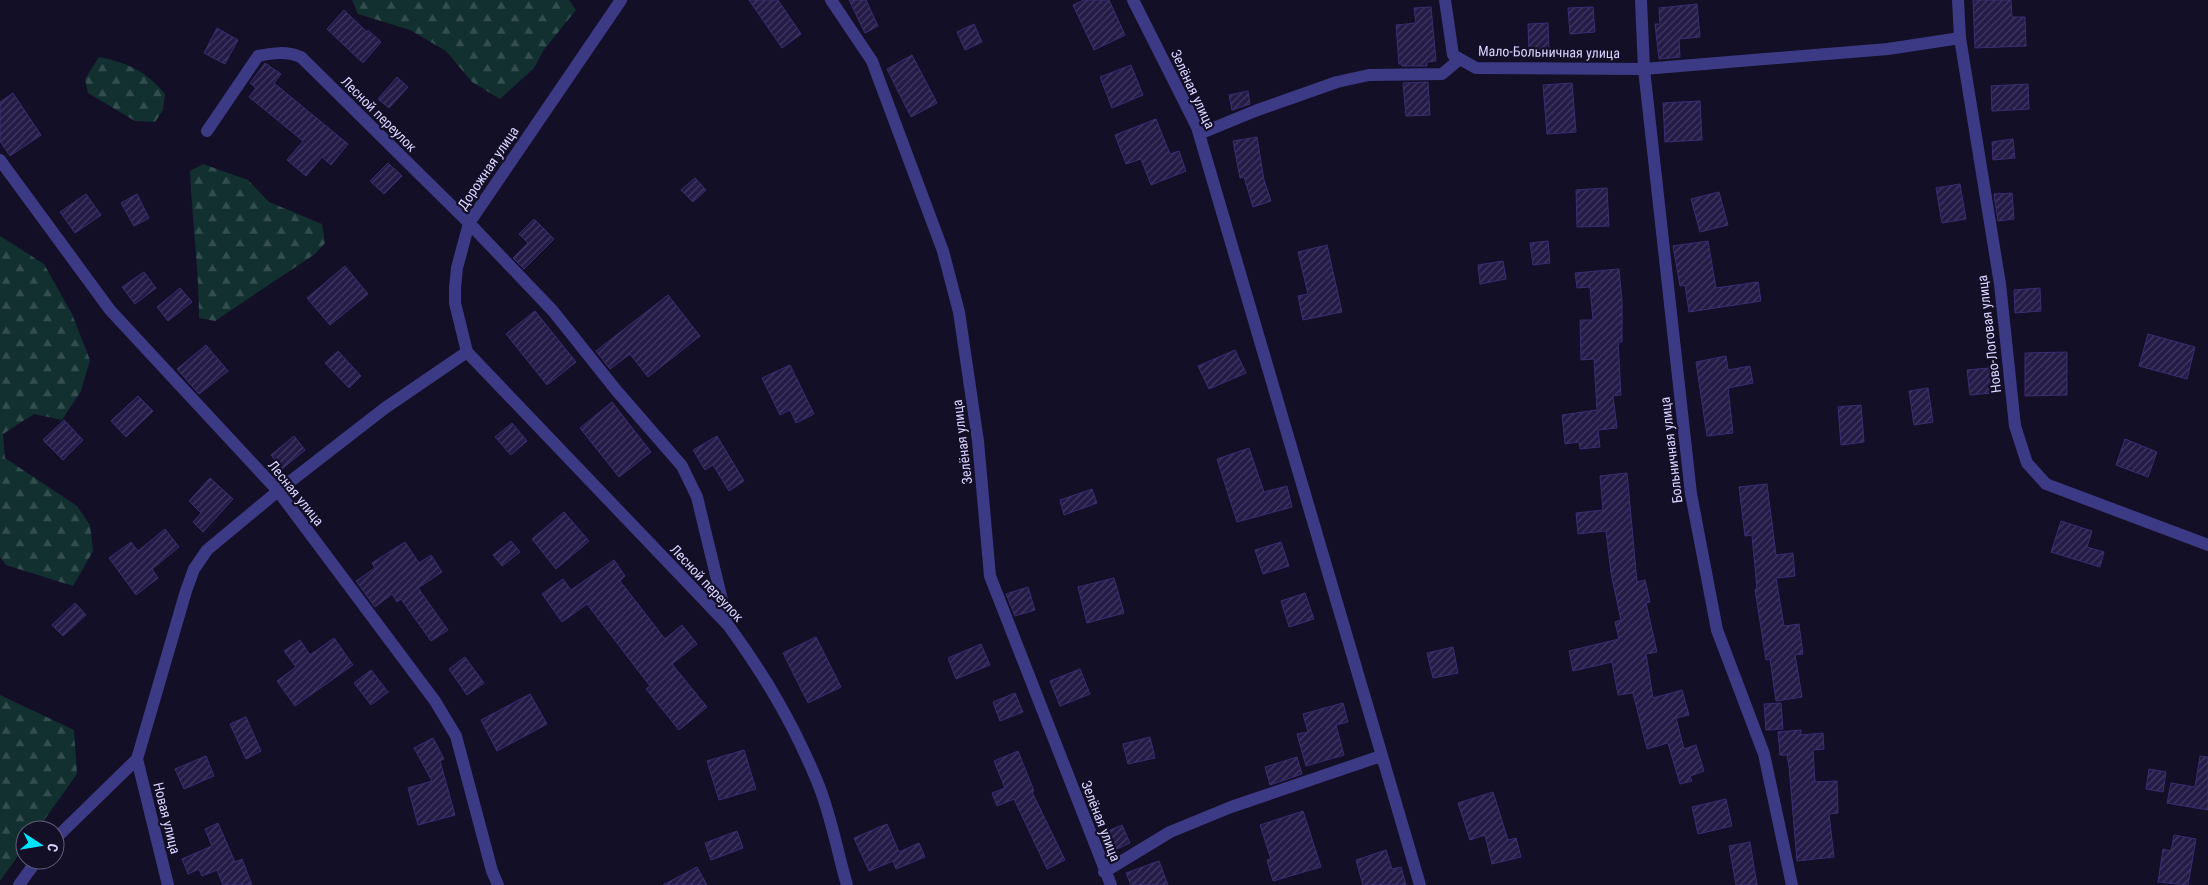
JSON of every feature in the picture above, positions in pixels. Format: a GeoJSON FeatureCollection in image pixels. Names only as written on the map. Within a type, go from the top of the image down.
{"type":"FeatureCollection","features":[{"type":"Feature","properties":{"kind":"street","name":"Дорожная улица"},"geometry":{"type":"LineString","coordinates":[[467,352],[455,303],[455,288],[457,268],[468,223],[621,0]]}},
{"type":"Feature","properties":{"kind":"street","name":"Зелёная улица"},"geometry":{"type":"LineString","coordinates":[[831,0],[872,61],[943,251],[959,312],[977,431],[990,576],[1104,872],[1111,885]]}},
{"type":"Feature","properties":{"kind":"street","name":"Зелёная улица"},"geometry":{"type":"LineString","coordinates":[[1133,0],[1199,134],[1420,885]]}},
{"type":"Feature","properties":{"kind":"street","name":"Мало-Больничная улица"},"geometry":{"type":"LineString","coordinates":[[1445,0],[1453,55],[1476,68],[1644,69],[1888,48],[1960,38]]}},
{"type":"Feature","properties":{"kind":"street","name":"Больничная улица"},"geometry":{"type":"LineString","coordinates":[[1640,0],[1644,69],[1691,494],[1717,630],[1764,754],[1792,885]]}},
{"type":"Feature","properties":{"kind":"street","name":"Ново-Логовая улица"},"geometry":{"type":"LineString","coordinates":[[1958,0],[1960,38],[2000,284],[2015,426],[2027,463],[2046,484],[2208,545]]}},
{"type":"Feature","properties":{"kind":"street","name":"Лесной переулок"},"geometry":{"type":"LineString","coordinates":[[206,131],[258,56],[292,53],[301,57],[468,223],[553,311],[616,390],[682,466],[697,497],[728,625]]}},
{"type":"Feature","properties":{"kind":"street"},"geometry":{"type":"LineString","coordinates":[[1199,134],[1254,111],[1337,82],[1369,75],[1442,74],[1460,59]]}},
{"type":"Feature","properties":{"kind":"street","name":"Лесная улица"},"geometry":{"type":"LineString","coordinates":[[0,160],[110,310],[278,490],[435,701],[456,736],[492,871],[498,885]]}},
{"type":"Feature","properties":{"kind":"street","name":"Лесной переулок"},"geometry":{"type":"LineString","coordinates":[[467,352],[728,625],[780,701],[818,783],[847,885]]}},
{"type":"Feature","properties":{"kind":"street"},"geometry":{"type":"LineString","coordinates":[[65,830],[137,759],[186,591],[194,569],[207,550],[278,490],[385,408],[467,352]]}},
{"type":"Feature","properties":{"kind":"street"},"geometry":{"type":"LineString","coordinates":[[1104,872],[1170,832],[1231,807],[1381,756]]}},
{"type":"Feature","properties":{"kind":"street","name":"Новая улица"},"geometry":{"type":"LineString","coordinates":[[137,759],[168,885]]}},
{"type":"Feature","properties":{"kind":"street"},"geometry":{"type":"LineString","coordinates":[[19,885],[30,870]]}},
{"type":"Feature","properties":{"kind":"green space"},"geometry":{"type":"Polygon","coordinates":[[[352,0],[569,0],[576,10],[543,51],[534,68],[500,99],[472,82],[446,51],[410,30],[358,14],[352,0]]]}},
{"type":"Feature","properties":{"kind":"green space"},"geometry":{"type":"Polygon","coordinates":[[[99,57],[136,69],[151,79],[165,94],[163,110],[155,122],[135,121],[88,93],[85,79],[99,57]]]}},
{"type":"Feature","properties":{"kind":"green space"},"geometry":{"type":"Polygon","coordinates":[[[203,164],[248,180],[269,202],[322,224],[325,243],[315,254],[215,321],[199,318],[190,171],[203,164]]]}},
{"type":"Feature","properties":{"kind":"green space"},"geometry":{"type":"Polygon","coordinates":[[[0,236],[44,264],[72,314],[90,360],[81,391],[62,420],[34,414],[3,434],[5,458],[77,506],[90,525],[93,551],[73,586],[6,565],[0,557],[0,236]]]}},
{"type":"Feature","properties":{"kind":"green space"},"geometry":{"type":"Polygon","coordinates":[[[0,695],[74,730],[77,774],[44,820],[15,820],[15,860],[0,881],[0,695]]]}},
{"type":"Feature","properties":{"kind":"building"},"geometry":{"type":"Polygon","coordinates":[[[749,0],[778,0],[801,34],[782,48],[749,0]]]}},
{"type":"Feature","properties":{"kind":"building"},"geometry":{"type":"Polygon","coordinates":[[[849,0],[866,0],[878,26],[865,33],[849,0]]]}},
{"type":"Feature","properties":{"kind":"building"},"geometry":{"type":"Polygon","coordinates":[[[1084,0],[1109,0],[1125,35],[1094,50],[1073,5],[1084,0]]]}},
{"type":"Feature","properties":{"kind":"building"},"geometry":{"type":"Polygon","coordinates":[[[1973,0],[2011,0],[2012,17],[2025,17],[2026,46],[1975,48],[1973,0]]]}},
{"type":"Feature","properties":{"kind":"building"},"geometry":{"type":"Polygon","coordinates":[[[1697,4],[1700,37],[1679,39],[1680,57],[1659,59],[1655,24],[1660,24],[1659,8],[1697,4]]]}},
{"type":"Feature","properties":{"kind":"building"},"geometry":{"type":"Polygon","coordinates":[[[1431,7],[1436,61],[1427,62],[1427,66],[1402,66],[1402,64],[1399,64],[1396,25],[1416,23],[1414,8],[1431,7]]]}},
{"type":"Feature","properties":{"kind":"building"},"geometry":{"type":"Polygon","coordinates":[[[1593,7],[1595,32],[1570,34],[1568,8],[1593,7]]]}},
{"type":"Feature","properties":{"kind":"building"},"geometry":{"type":"Polygon","coordinates":[[[344,10],[367,32],[368,30],[381,42],[363,63],[327,29],[344,10]]]}},
{"type":"Feature","properties":{"kind":"building"},"geometry":{"type":"Polygon","coordinates":[[[1548,23],[1549,53],[1529,54],[1528,24],[1548,23]]]}},
{"type":"Feature","properties":{"kind":"building"},"geometry":{"type":"Polygon","coordinates":[[[974,24],[982,42],[965,50],[957,32],[974,24]]]}},
{"type":"Feature","properties":{"kind":"building"},"geometry":{"type":"Polygon","coordinates":[[[217,28],[238,40],[225,64],[204,53],[217,28]]]}},
{"type":"Feature","properties":{"kind":"building"},"geometry":{"type":"Polygon","coordinates":[[[912,55],[937,103],[911,117],[887,69],[912,55]]]}},
{"type":"Feature","properties":{"kind":"building"},"geometry":{"type":"Polygon","coordinates":[[[265,63],[281,74],[274,83],[348,144],[331,165],[322,157],[306,176],[287,160],[303,141],[249,97],[256,88],[250,83],[265,63]]]}},
{"type":"Feature","properties":{"kind":"building"},"geometry":{"type":"Polygon","coordinates":[[[1131,65],[1143,95],[1112,108],[1100,77],[1131,65]]]}},
{"type":"Feature","properties":{"kind":"building"},"geometry":{"type":"Polygon","coordinates":[[[397,77],[408,87],[389,108],[378,99],[397,77]]]}},
{"type":"Feature","properties":{"kind":"building"},"geometry":{"type":"Polygon","coordinates":[[[1428,82],[1430,115],[1406,116],[1403,83],[1428,82]]]}},
{"type":"Feature","properties":{"kind":"building"},"geometry":{"type":"Polygon","coordinates":[[[1572,83],[1576,132],[1547,134],[1543,85],[1572,83]]]}},
{"type":"Feature","properties":{"kind":"building"},"geometry":{"type":"Polygon","coordinates":[[[2028,84],[2029,109],[1992,111],[1991,86],[2028,84]]]}},
{"type":"Feature","properties":{"kind":"building"},"geometry":{"type":"Polygon","coordinates":[[[1248,91],[1250,104],[1232,110],[1229,95],[1248,91]]]}},
{"type":"Feature","properties":{"kind":"building"},"geometry":{"type":"Polygon","coordinates":[[[13,93],[41,135],[10,156],[0,141],[0,102],[13,93]]]}},
{"type":"Feature","properties":{"kind":"building"},"geometry":{"type":"Polygon","coordinates":[[[1700,101],[1702,140],[1665,142],[1663,103],[1700,101]]]}},
{"type":"Feature","properties":{"kind":"building"},"geometry":{"type":"Polygon","coordinates":[[[1156,119],[1170,154],[1179,151],[1186,171],[1151,185],[1141,159],[1126,164],[1115,135],[1156,119]]]}},
{"type":"Feature","properties":{"kind":"building"},"geometry":{"type":"Polygon","coordinates":[[[1257,137],[1264,180],[1271,201],[1253,207],[1244,177],[1240,178],[1233,141],[1257,137]]]}},
{"type":"Feature","properties":{"kind":"building"},"geometry":{"type":"Polygon","coordinates":[[[2013,139],[2015,158],[1993,160],[1992,142],[2013,139]]]}},
{"type":"Feature","properties":{"kind":"building"},"geometry":{"type":"Polygon","coordinates":[[[388,163],[402,176],[384,194],[370,181],[388,163]]]}},
{"type":"Feature","properties":{"kind":"building"},"geometry":{"type":"Polygon","coordinates":[[[695,178],[706,190],[693,202],[681,190],[695,178]]]}},
{"type":"Feature","properties":{"kind":"building"},"geometry":{"type":"Polygon","coordinates":[[[1960,184],[1966,219],[1942,223],[1936,188],[1960,184]]]}},
{"type":"Feature","properties":{"kind":"building"},"geometry":{"type":"Polygon","coordinates":[[[1607,188],[1609,226],[1577,227],[1576,190],[1607,188]]]}},
{"type":"Feature","properties":{"kind":"building"},"geometry":{"type":"Polygon","coordinates":[[[1719,192],[1728,225],[1700,232],[1691,199],[1719,192]]]}},
{"type":"Feature","properties":{"kind":"building"},"geometry":{"type":"Polygon","coordinates":[[[2012,193],[2014,219],[1998,221],[1994,194],[2012,193]]]}},
{"type":"Feature","properties":{"kind":"building"},"geometry":{"type":"Polygon","coordinates":[[[86,194],[101,215],[75,233],[60,212],[86,194]]]}},
{"type":"Feature","properties":{"kind":"building"},"geometry":{"type":"Polygon","coordinates":[[[137,194],[149,218],[134,226],[121,203],[137,194]]]}},
{"type":"Feature","properties":{"kind":"building"},"geometry":{"type":"Polygon","coordinates":[[[534,219],[554,239],[524,269],[513,258],[528,243],[519,234],[534,219]]]}},
{"type":"Feature","properties":{"kind":"building"},"geometry":{"type":"Polygon","coordinates":[[[1548,241],[1550,263],[1533,265],[1530,243],[1548,241]]]}},
{"type":"Feature","properties":{"kind":"building"},"geometry":{"type":"Polygon","coordinates":[[[1708,241],[1716,288],[1758,282],[1761,301],[1689,312],[1685,285],[1680,286],[1673,246],[1708,241]]]}},
{"type":"Feature","properties":{"kind":"building"},"geometry":{"type":"Polygon","coordinates":[[[1327,245],[1342,312],[1303,320],[1298,296],[1308,294],[1298,252],[1327,245]]]}},
{"type":"Feature","properties":{"kind":"building"},"geometry":{"type":"Polygon","coordinates":[[[1503,261],[1506,279],[1480,284],[1478,265],[1503,261]]]}},
{"type":"Feature","properties":{"kind":"building"},"geometry":{"type":"Polygon","coordinates":[[[345,266],[368,294],[330,325],[307,298],[345,266]]]}},
{"type":"Feature","properties":{"kind":"building"},"geometry":{"type":"Polygon","coordinates":[[[1619,269],[1622,301],[1622,342],[1618,342],[1621,395],[1613,396],[1617,428],[1598,430],[1600,447],[1580,449],[1579,442],[1565,444],[1562,415],[1597,410],[1594,359],[1581,360],[1580,320],[1593,320],[1590,287],[1577,288],[1575,273],[1619,269]]]}},
{"type":"Feature","properties":{"kind":"building"},"geometry":{"type":"Polygon","coordinates":[[[144,272],[156,288],[135,304],[122,287],[144,272]]]}},
{"type":"Feature","properties":{"kind":"building"},"geometry":{"type":"Polygon","coordinates":[[[180,288],[192,302],[168,321],[157,307],[180,288]]]}},
{"type":"Feature","properties":{"kind":"building"},"geometry":{"type":"Polygon","coordinates":[[[2040,288],[2041,311],[2015,313],[2014,290],[2040,288]]]}},
{"type":"Feature","properties":{"kind":"building"},"geometry":{"type":"Polygon","coordinates":[[[668,295],[700,336],[648,377],[630,354],[610,369],[596,351],[668,295]]]}},
{"type":"Feature","properties":{"kind":"building"},"geometry":{"type":"Polygon","coordinates":[[[535,311],[576,362],[547,385],[506,334],[535,311]]]}},
{"type":"Feature","properties":{"kind":"building"},"geometry":{"type":"Polygon","coordinates":[[[2148,334],[2195,347],[2187,379],[2139,366],[2148,334]]]}},
{"type":"Feature","properties":{"kind":"building"},"geometry":{"type":"Polygon","coordinates":[[[206,345],[228,371],[199,394],[177,369],[206,345]]]}},
{"type":"Feature","properties":{"kind":"building"},"geometry":{"type":"Polygon","coordinates":[[[1235,350],[1246,373],[1209,389],[1198,366],[1235,350]]]}},
{"type":"Feature","properties":{"kind":"building"},"geometry":{"type":"Polygon","coordinates":[[[338,351],[361,376],[349,388],[325,363],[338,351]]]}},
{"type":"Feature","properties":{"kind":"building"},"geometry":{"type":"Polygon","coordinates":[[[2067,352],[2067,395],[2025,396],[2025,353],[2067,352]]]}},
{"type":"Feature","properties":{"kind":"building"},"geometry":{"type":"Polygon","coordinates":[[[1726,356],[1728,370],[1750,366],[1753,383],[1728,388],[1733,433],[1707,436],[1696,362],[1726,356]]]}},
{"type":"Feature","properties":{"kind":"building"},"geometry":{"type":"Polygon","coordinates":[[[790,365],[814,414],[796,423],[790,410],[780,415],[762,378],[790,365]]]}},
{"type":"Feature","properties":{"kind":"building"},"geometry":{"type":"Polygon","coordinates":[[[1989,368],[1992,393],[1970,395],[1967,370],[1989,368]]]}},
{"type":"Feature","properties":{"kind":"building"},"geometry":{"type":"Polygon","coordinates":[[[1928,388],[1933,422],[1914,425],[1909,391],[1928,388]]]}},
{"type":"Feature","properties":{"kind":"building"},"geometry":{"type":"Polygon","coordinates":[[[138,396],[153,411],[126,437],[111,421],[138,396]]]}},
{"type":"Feature","properties":{"kind":"building"},"geometry":{"type":"Polygon","coordinates":[[[612,402],[651,452],[619,477],[580,428],[612,402]]]}},
{"type":"Feature","properties":{"kind":"building"},"geometry":{"type":"Polygon","coordinates":[[[1861,405],[1864,442],[1841,445],[1838,407],[1861,405]]]}},
{"type":"Feature","properties":{"kind":"building"},"geometry":{"type":"Polygon","coordinates":[[[64,420],[83,440],[63,460],[43,440],[64,420]]]}},
{"type":"Feature","properties":{"kind":"building"},"geometry":{"type":"Polygon","coordinates":[[[512,423],[527,441],[511,455],[495,437],[512,423]]]}},
{"type":"Feature","properties":{"kind":"building"},"geometry":{"type":"Polygon","coordinates":[[[294,436],[305,450],[282,469],[271,455],[294,436]]]}},
{"type":"Feature","properties":{"kind":"building"},"geometry":{"type":"Polygon","coordinates":[[[717,436],[744,481],[729,491],[713,465],[705,470],[693,450],[717,436]]]}},
{"type":"Feature","properties":{"kind":"building"},"geometry":{"type":"Polygon","coordinates":[[[2125,439],[2157,452],[2148,477],[2116,465],[2125,439]]]}},
{"type":"Feature","properties":{"kind":"building"},"geometry":{"type":"Polygon","coordinates":[[[1249,448],[1264,492],[1287,486],[1292,507],[1237,522],[1217,459],[1249,448]]]}},
{"type":"Feature","properties":{"kind":"building"},"geometry":{"type":"Polygon","coordinates":[[[1627,473],[1637,582],[1645,580],[1650,602],[1646,603],[1657,652],[1646,654],[1653,698],[1682,690],[1689,715],[1676,718],[1684,749],[1696,745],[1704,771],[1690,776],[1692,781],[1680,784],[1668,743],[1647,749],[1633,693],[1618,695],[1612,662],[1573,671],[1569,651],[1619,639],[1615,622],[1621,620],[1611,573],[1606,531],[1578,534],[1576,513],[1603,510],[1600,476],[1627,473]]]}},
{"type":"Feature","properties":{"kind":"building"},"geometry":{"type":"Polygon","coordinates":[[[210,478],[233,499],[203,532],[193,522],[201,513],[189,501],[210,478]]]}},
{"type":"Feature","properties":{"kind":"building"},"geometry":{"type":"Polygon","coordinates":[[[1767,484],[1776,555],[1793,553],[1795,576],[1776,578],[1784,626],[1799,624],[1803,654],[1795,655],[1802,697],[1776,701],[1770,659],[1766,660],[1755,589],[1757,589],[1752,535],[1745,536],[1739,487],[1767,484]]]}},
{"type":"Feature","properties":{"kind":"building"},"geometry":{"type":"Polygon","coordinates":[[[1092,489],[1097,503],[1064,515],[1060,500],[1092,489]]]}},
{"type":"Feature","properties":{"kind":"building"},"geometry":{"type":"Polygon","coordinates":[[[564,512],[589,541],[556,569],[532,539],[564,512]]]}},
{"type":"Feature","properties":{"kind":"building"},"geometry":{"type":"Polygon","coordinates":[[[2061,521],[2092,531],[2087,547],[2104,552],[2100,567],[2051,552],[2061,521]]]}},
{"type":"Feature","properties":{"kind":"building"},"geometry":{"type":"Polygon","coordinates":[[[165,529],[179,547],[152,569],[158,578],[136,595],[109,558],[131,542],[138,551],[165,529]]]}},
{"type":"Feature","properties":{"kind":"building"},"geometry":{"type":"Polygon","coordinates":[[[511,541],[520,552],[502,566],[493,555],[511,541]]]}},
{"type":"Feature","properties":{"kind":"building"},"geometry":{"type":"Polygon","coordinates":[[[405,542],[419,563],[431,555],[442,572],[418,588],[448,630],[431,641],[401,599],[397,602],[392,594],[375,607],[356,581],[375,568],[372,563],[405,542]]]}},
{"type":"Feature","properties":{"kind":"building"},"geometry":{"type":"Polygon","coordinates":[[[1281,542],[1289,566],[1263,574],[1255,550],[1281,542]]]}},
{"type":"Feature","properties":{"kind":"building"},"geometry":{"type":"Polygon","coordinates":[[[614,560],[625,576],[620,581],[665,639],[682,625],[697,644],[672,664],[707,707],[679,730],[646,689],[650,686],[587,604],[562,622],[542,594],[563,579],[571,590],[614,560]]]}},
{"type":"Feature","properties":{"kind":"building"},"geometry":{"type":"Polygon","coordinates":[[[1114,578],[1124,613],[1087,623],[1078,587],[1114,578]]]}},
{"type":"Feature","properties":{"kind":"building"},"geometry":{"type":"Polygon","coordinates":[[[1028,587],[1035,610],[1015,616],[1006,594],[1028,587]]]}},
{"type":"Feature","properties":{"kind":"building"},"geometry":{"type":"Polygon","coordinates":[[[1305,593],[1314,619],[1289,627],[1281,601],[1305,593]]]}},
{"type":"Feature","properties":{"kind":"building"},"geometry":{"type":"Polygon","coordinates":[[[75,603],[86,615],[63,636],[52,625],[75,603]]]}},
{"type":"Feature","properties":{"kind":"building"},"geometry":{"type":"Polygon","coordinates":[[[816,637],[841,687],[808,703],[783,653],[816,637]]]}},
{"type":"Feature","properties":{"kind":"building"},"geometry":{"type":"Polygon","coordinates":[[[334,638],[353,665],[295,706],[277,681],[296,667],[284,651],[300,640],[310,655],[334,638]]]}},
{"type":"Feature","properties":{"kind":"building"},"geometry":{"type":"Polygon","coordinates":[[[981,644],[990,665],[956,679],[948,658],[981,644]]]}},
{"type":"Feature","properties":{"kind":"building"},"geometry":{"type":"Polygon","coordinates":[[[1453,647],[1458,673],[1433,678],[1427,653],[1453,647]]]}},
{"type":"Feature","properties":{"kind":"building"},"geometry":{"type":"Polygon","coordinates":[[[465,657],[484,683],[467,695],[449,669],[465,657]]]}},
{"type":"Feature","properties":{"kind":"building"},"geometry":{"type":"Polygon","coordinates":[[[1080,669],[1090,694],[1060,706],[1050,681],[1080,669]]]}},
{"type":"Feature","properties":{"kind":"building"},"geometry":{"type":"Polygon","coordinates":[[[371,670],[388,692],[371,705],[354,683],[371,670]]]}},
{"type":"Feature","properties":{"kind":"building"},"geometry":{"type":"Polygon","coordinates":[[[1015,693],[1023,712],[1000,721],[993,702],[1015,693]]]}},
{"type":"Feature","properties":{"kind":"building"},"geometry":{"type":"Polygon","coordinates":[[[530,694],[547,724],[497,751],[481,720],[530,694]]]}},
{"type":"Feature","properties":{"kind":"building"},"geometry":{"type":"Polygon","coordinates":[[[1343,703],[1348,722],[1336,725],[1344,755],[1306,766],[1297,734],[1308,732],[1303,714],[1343,703]]]}},
{"type":"Feature","properties":{"kind":"building"},"geometry":{"type":"Polygon","coordinates":[[[1781,703],[1783,729],[1766,730],[1764,704],[1781,703]]]}},
{"type":"Feature","properties":{"kind":"building"},"geometry":{"type":"Polygon","coordinates":[[[246,717],[261,751],[246,759],[230,724],[246,717]]]}},
{"type":"Feature","properties":{"kind":"building"},"geometry":{"type":"Polygon","coordinates":[[[1801,730],[1801,735],[1823,733],[1824,749],[1813,750],[1815,782],[1837,781],[1838,813],[1829,814],[1834,857],[1797,861],[1789,766],[1787,755],[1780,755],[1778,732],[1801,730]]]}},
{"type":"Feature","properties":{"kind":"building"},"geometry":{"type":"Polygon","coordinates":[[[1150,737],[1155,758],[1128,764],[1123,744],[1150,737]]]}},
{"type":"Feature","properties":{"kind":"building"},"geometry":{"type":"Polygon","coordinates":[[[433,738],[444,759],[440,761],[455,815],[418,825],[408,788],[432,781],[414,748],[433,738]]]}},
{"type":"Feature","properties":{"kind":"building"},"geometry":{"type":"Polygon","coordinates":[[[744,750],[756,789],[719,800],[707,761],[744,750]]]}},
{"type":"Feature","properties":{"kind":"building"},"geometry":{"type":"Polygon","coordinates":[[[1018,751],[1034,791],[1032,792],[1065,860],[1047,869],[1014,799],[997,806],[992,793],[1005,788],[994,761],[1018,751]]]}},
{"type":"Feature","properties":{"kind":"building"},"geometry":{"type":"Polygon","coordinates":[[[206,756],[214,776],[184,789],[175,769],[206,756]]]}},
{"type":"Feature","properties":{"kind":"building"},"geometry":{"type":"Polygon","coordinates":[[[2200,756],[2208,757],[2208,810],[2167,803],[2171,783],[2195,787],[2200,756]]]}},
{"type":"Feature","properties":{"kind":"building"},"geometry":{"type":"Polygon","coordinates":[[[1297,757],[1302,774],[1270,785],[1265,767],[1297,757]]]}},
{"type":"Feature","properties":{"kind":"building"},"geometry":{"type":"Polygon","coordinates":[[[2149,769],[2166,772],[2163,792],[2146,789],[2149,769]]]}},
{"type":"Feature","properties":{"kind":"building"},"geometry":{"type":"Polygon","coordinates":[[[1493,792],[1508,840],[1516,838],[1521,857],[1492,864],[1485,835],[1470,840],[1458,803],[1493,792]]]}},
{"type":"Feature","properties":{"kind":"building"},"geometry":{"type":"Polygon","coordinates":[[[1726,799],[1732,826],[1698,834],[1692,807],[1726,799]]]}},
{"type":"Feature","properties":{"kind":"building"},"geometry":{"type":"Polygon","coordinates":[[[1303,811],[1321,867],[1273,881],[1267,860],[1271,859],[1260,825],[1303,811]]]}},
{"type":"Feature","properties":{"kind":"building"},"geometry":{"type":"Polygon","coordinates":[[[218,823],[235,862],[242,859],[252,885],[223,885],[217,870],[202,876],[199,869],[188,874],[182,859],[212,846],[205,829],[218,823]]]}},
{"type":"Feature","properties":{"kind":"building"},"geometry":{"type":"Polygon","coordinates":[[[887,824],[899,852],[919,843],[925,857],[896,869],[893,861],[869,871],[854,838],[887,824]]]}},
{"type":"Feature","properties":{"kind":"building"},"geometry":{"type":"Polygon","coordinates":[[[1122,825],[1130,843],[1110,852],[1101,834],[1122,825]]]}},
{"type":"Feature","properties":{"kind":"building"},"geometry":{"type":"Polygon","coordinates":[[[737,831],[743,848],[711,860],[705,843],[737,831]]]}},
{"type":"Feature","properties":{"kind":"building"},"geometry":{"type":"Polygon","coordinates":[[[2174,835],[2196,839],[2188,885],[2158,882],[2163,849],[2171,851],[2174,835]]]}},
{"type":"Feature","properties":{"kind":"building"},"geometry":{"type":"Polygon","coordinates":[[[1750,842],[1757,885],[1736,885],[1729,846],[1750,842]]]}},
{"type":"Feature","properties":{"kind":"building"},"geometry":{"type":"Polygon","coordinates":[[[1386,850],[1392,869],[1401,867],[1406,885],[1363,885],[1356,860],[1386,850]]]}},
{"type":"Feature","properties":{"kind":"building"},"geometry":{"type":"Polygon","coordinates":[[[1159,861],[1168,885],[1131,885],[1126,873],[1159,861]]]}},
{"type":"Feature","properties":{"kind":"building"},"geometry":{"type":"Polygon","coordinates":[[[697,867],[707,885],[663,885],[697,867]]]}}]}
